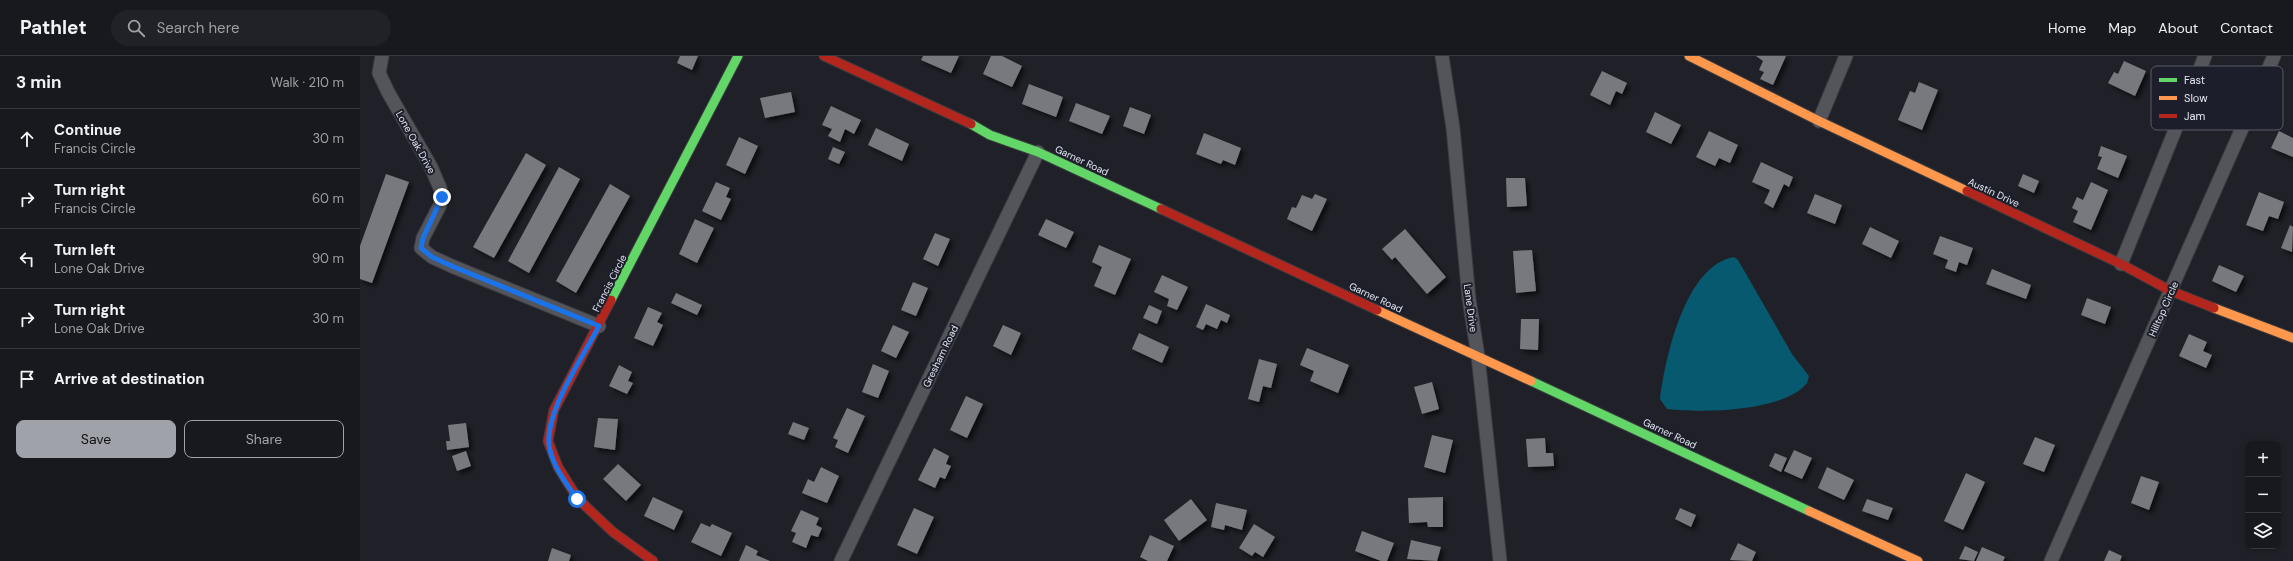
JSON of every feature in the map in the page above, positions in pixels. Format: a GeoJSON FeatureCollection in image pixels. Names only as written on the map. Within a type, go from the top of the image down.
{"type":"FeatureCollection","features":[{"type":"Feature","properties":{"kind":"street","name":"Lone Oak Drive"},"geometry":{"type":"LineString","coordinates":[[382,56],[379,73],[388,92],[431,167],[440,188],[442,197],[440,205],[423,238],[421,248],[432,257],[454,267],[599,326]]}},
{"type":"Feature","properties":{"kind":"street","name":"Francis Circle"},"geometry":{"type":"LineString","coordinates":[[653,561],[613,534],[595,519],[577,499],[564,479],[550,450],[548,438],[554,410],[738,56]]}},
{"type":"Feature","properties":{"kind":"street","name":"Garner Road"},"geometry":{"type":"LineString","coordinates":[[824,56],[974,126],[990,135],[1038,152],[1918,561]]}},
{"type":"Feature","properties":{"kind":"street","name":"Lane Drive"},"geometry":{"type":"LineString","coordinates":[[1442,56],[1453,128],[1469,299],[1478,356],[1500,561]]}},
{"type":"Feature","properties":{"kind":"street","name":"Austin Drive"},"geometry":{"type":"LineString","coordinates":[[1689,56],[1819,121],[2121,264],[2171,291],[2293,338]]}},
{"type":"Feature","properties":{"kind":"street"},"geometry":{"type":"LineString","coordinates":[[1819,121],[1846,56]]}},
{"type":"Feature","properties":{"kind":"street"},"geometry":{"type":"LineString","coordinates":[[2201,66],[2205,56]]}},
{"type":"Feature","properties":{"kind":"street","name":"Hilltop Circle"},"geometry":{"type":"LineString","coordinates":[[2270,66],[2274,56]]}},
{"type":"Feature","properties":{"kind":"street"},"geometry":{"type":"LineString","coordinates":[[2121,264],[2175,130]]}},
{"type":"Feature","properties":{"kind":"street","name":"Hilltop Circle"},"geometry":{"type":"LineString","coordinates":[[2051,561],[2242,130]]}},
{"type":"Feature","properties":{"kind":"street","name":"Gresham Road"},"geometry":{"type":"LineString","coordinates":[[841,561],[1038,152]]}},
{"type":"Feature","properties":{"kind":"water"},"geometry":{"type":"Polygon","coordinates":[[[1734,257],[1738,260],[1792,354],[1809,376],[1807,383],[1796,393],[1780,400],[1762,405],[1701,411],[1667,409],[1660,399],[1667,361],[1680,316],[1690,295],[1702,277],[1717,264],[1734,257]]]}},
{"type":"Feature","properties":{"kind":"building"},"geometry":{"type":"Polygon","coordinates":[[[680,56],[698,56],[692,70],[677,63],[680,56]]]}},
{"type":"Feature","properties":{"kind":"building"},"geometry":{"type":"Polygon","coordinates":[[[923,56],[959,56],[951,73],[921,60],[923,56]]]}},
{"type":"Feature","properties":{"kind":"building"},"geometry":{"type":"Polygon","coordinates":[[[991,56],[1002,56],[1022,66],[1012,87],[983,74],[991,56]]]}},
{"type":"Feature","properties":{"kind":"building"},"geometry":{"type":"Polygon","coordinates":[[[1756,56],[1786,56],[1773,85],[1760,79],[1764,72],[1759,70],[1763,61],[1756,56]]]}},
{"type":"Feature","properties":{"kind":"building"},"geometry":{"type":"Polygon","coordinates":[[[2124,61],[2146,71],[2135,96],[2108,83],[2114,72],[2118,74],[2124,61]]]}},
{"type":"Feature","properties":{"kind":"building"},"geometry":{"type":"Polygon","coordinates":[[[1602,71],[1627,83],[1622,94],[1616,91],[1610,105],[1590,95],[1602,71]]]}},
{"type":"Feature","properties":{"kind":"building"},"geometry":{"type":"Polygon","coordinates":[[[1919,82],[1938,90],[1922,130],[1898,120],[1910,91],[1915,93],[1919,82]]]}},
{"type":"Feature","properties":{"kind":"building"},"geometry":{"type":"Polygon","coordinates":[[[1029,84],[1063,97],[1056,117],[1022,104],[1029,84]]]}},
{"type":"Feature","properties":{"kind":"building"},"geometry":{"type":"Polygon","coordinates":[[[791,92],[795,112],[765,118],[760,98],[791,92]]]}},
{"type":"Feature","properties":{"kind":"building"},"geometry":{"type":"Polygon","coordinates":[[[1076,103],[1110,116],[1102,134],[1069,121],[1076,103]]]}},
{"type":"Feature","properties":{"kind":"building"},"geometry":{"type":"Polygon","coordinates":[[[831,106],[861,120],[854,134],[845,129],[840,142],[828,136],[832,129],[822,125],[831,106]]]}},
{"type":"Feature","properties":{"kind":"building"},"geometry":{"type":"Polygon","coordinates":[[[1130,107],[1151,115],[1144,134],[1123,126],[1130,107]]]}},
{"type":"Feature","properties":{"kind":"building"},"geometry":{"type":"Polygon","coordinates":[[[1655,112],[1681,125],[1671,144],[1646,132],[1655,112]]]}},
{"type":"Feature","properties":{"kind":"building"},"geometry":{"type":"Polygon","coordinates":[[[876,128],[909,144],[902,161],[868,145],[876,128]]]}},
{"type":"Feature","properties":{"kind":"building"},"geometry":{"type":"Polygon","coordinates":[[[1709,131],[1738,145],[1730,163],[1719,158],[1715,166],[1696,157],[1709,131]]]}},
{"type":"Feature","properties":{"kind":"building"},"geometry":{"type":"Polygon","coordinates":[[[2279,131],[2293,138],[2293,157],[2271,148],[2279,131]]]}},
{"type":"Feature","properties":{"kind":"building"},"geometry":{"type":"Polygon","coordinates":[[[1204,133],[1241,148],[1235,165],[1223,160],[1221,164],[1196,154],[1204,133]]]}},
{"type":"Feature","properties":{"kind":"building"},"geometry":{"type":"Polygon","coordinates":[[[739,137],[758,146],[745,174],[726,165],[739,137]]]}},
{"type":"Feature","properties":{"kind":"building"},"geometry":{"type":"Polygon","coordinates":[[[2101,146],[2127,156],[2118,178],[2097,169],[2102,157],[2098,156],[2101,146]]]}},
{"type":"Feature","properties":{"kind":"building"},"geometry":{"type":"Polygon","coordinates":[[[833,147],[845,152],[839,164],[828,159],[833,147]]]}},
{"type":"Feature","properties":{"kind":"building"},"geometry":{"type":"Polygon","coordinates":[[[526,153],[546,165],[494,258],[473,247],[526,153]]]}},
{"type":"Feature","properties":{"kind":"building"},"geometry":{"type":"Polygon","coordinates":[[[1761,162],[1793,177],[1789,187],[1784,184],[1773,208],[1764,203],[1770,190],[1752,182],[1761,162]]]}},
{"type":"Feature","properties":{"kind":"building"},"geometry":{"type":"Polygon","coordinates":[[[559,167],[580,179],[529,273],[508,261],[559,167]]]}},
{"type":"Feature","properties":{"kind":"building"},"geometry":{"type":"Polygon","coordinates":[[[386,174],[409,182],[372,283],[360,279],[360,246],[386,174]]]}},
{"type":"Feature","properties":{"kind":"building"},"geometry":{"type":"Polygon","coordinates":[[[2023,174],[2039,181],[2034,193],[2018,186],[2023,174]]]}},
{"type":"Feature","properties":{"kind":"building"},"geometry":{"type":"Polygon","coordinates":[[[1506,178],[1525,178],[1527,206],[1507,207],[1506,178]]]}},
{"type":"Feature","properties":{"kind":"building"},"geometry":{"type":"Polygon","coordinates":[[[716,182],[730,188],[726,197],[731,199],[721,220],[702,211],[716,182]]]}},
{"type":"Feature","properties":{"kind":"building"},"geometry":{"type":"Polygon","coordinates":[[[2091,182],[2108,190],[2091,230],[2073,222],[2078,211],[2072,208],[2077,197],[2083,200],[2091,182]]]}},
{"type":"Feature","properties":{"kind":"building"},"geometry":{"type":"Polygon","coordinates":[[[610,184],[630,196],[576,293],[556,281],[610,184]]]}},
{"type":"Feature","properties":{"kind":"building"},"geometry":{"type":"Polygon","coordinates":[[[2259,192],[2284,202],[2278,219],[2269,216],[2263,231],[2246,225],[2259,192]]]}},
{"type":"Feature","properties":{"kind":"building"},"geometry":{"type":"Polygon","coordinates":[[[1315,194],[1327,199],[1312,231],[1287,219],[1292,207],[1296,208],[1302,195],[1312,199],[1315,194]]]}},
{"type":"Feature","properties":{"kind":"building"},"geometry":{"type":"Polygon","coordinates":[[[1815,194],[1842,205],[1835,224],[1807,213],[1815,194]]]}},
{"type":"Feature","properties":{"kind":"building"},"geometry":{"type":"Polygon","coordinates":[[[695,219],[714,228],[697,263],[679,254],[695,219]]]}},
{"type":"Feature","properties":{"kind":"building"},"geometry":{"type":"Polygon","coordinates":[[[1046,219],[1074,232],[1066,248],[1038,235],[1046,219]]]}},
{"type":"Feature","properties":{"kind":"building"},"geometry":{"type":"Polygon","coordinates":[[[2290,225],[2293,227],[2292,252],[2281,248],[2290,225]]]}},
{"type":"Feature","properties":{"kind":"building"},"geometry":{"type":"Polygon","coordinates":[[[1870,227],[1899,241],[1891,258],[1862,244],[1870,227]]]}},
{"type":"Feature","properties":{"kind":"building"},"geometry":{"type":"Polygon","coordinates":[[[1405,229],[1446,277],[1427,294],[1395,257],[1392,260],[1382,249],[1405,229]]]}},
{"type":"Feature","properties":{"kind":"building"},"geometry":{"type":"Polygon","coordinates":[[[935,233],[950,239],[938,266],[923,259],[935,233]]]}},
{"type":"Feature","properties":{"kind":"building"},"geometry":{"type":"Polygon","coordinates":[[[1940,236],[1973,248],[1967,265],[1959,262],[1956,272],[1945,268],[1948,260],[1933,254],[1940,236]]]}},
{"type":"Feature","properties":{"kind":"building"},"geometry":{"type":"Polygon","coordinates":[[[1099,245],[1131,259],[1115,295],[1094,286],[1102,267],[1092,262],[1099,245]]]}},
{"type":"Feature","properties":{"kind":"building"},"geometry":{"type":"Polygon","coordinates":[[[1532,250],[1536,291],[1516,293],[1513,251],[1532,250]]]}},
{"type":"Feature","properties":{"kind":"building"},"geometry":{"type":"Polygon","coordinates":[[[2219,265],[2244,276],[2236,292],[2212,281],[2219,265]]]}},
{"type":"Feature","properties":{"kind":"building"},"geometry":{"type":"Polygon","coordinates":[[[1992,269],[2031,285],[2026,299],[1986,284],[1992,269]]]}},
{"type":"Feature","properties":{"kind":"building"},"geometry":{"type":"Polygon","coordinates":[[[1162,275],[1188,287],[1177,310],[1167,306],[1169,299],[1154,292],[1162,275]]]}},
{"type":"Feature","properties":{"kind":"building"},"geometry":{"type":"Polygon","coordinates":[[[913,282],[928,288],[916,316],[901,310],[913,282]]]}},
{"type":"Feature","properties":{"kind":"building"},"geometry":{"type":"Polygon","coordinates":[[[676,293],[702,305],[697,315],[671,303],[676,293]]]}},
{"type":"Feature","properties":{"kind":"building"},"geometry":{"type":"Polygon","coordinates":[[[2087,298],[2111,307],[2105,324],[2081,315],[2087,298]]]}},
{"type":"Feature","properties":{"kind":"building"},"geometry":{"type":"Polygon","coordinates":[[[1206,304],[1230,315],[1227,323],[1221,320],[1217,329],[1206,324],[1203,330],[1196,327],[1206,304]]]}},
{"type":"Feature","properties":{"kind":"building"},"geometry":{"type":"Polygon","coordinates":[[[1149,305],[1162,311],[1157,324],[1143,318],[1149,305]]]}},
{"type":"Feature","properties":{"kind":"building"},"geometry":{"type":"Polygon","coordinates":[[[648,307],[662,313],[657,322],[663,325],[653,346],[634,338],[648,307]]]}},
{"type":"Feature","properties":{"kind":"building"},"geometry":{"type":"Polygon","coordinates":[[[1521,319],[1539,319],[1538,350],[1520,349],[1521,319]]]}},
{"type":"Feature","properties":{"kind":"building"},"geometry":{"type":"Polygon","coordinates":[[[893,325],[909,332],[896,358],[881,351],[893,325]]]}},
{"type":"Feature","properties":{"kind":"building"},"geometry":{"type":"Polygon","coordinates":[[[1003,325],[1021,333],[1011,355],[993,346],[1003,325]]]}},
{"type":"Feature","properties":{"kind":"building"},"geometry":{"type":"Polygon","coordinates":[[[1139,333],[1169,347],[1162,363],[1132,349],[1139,333]]]}},
{"type":"Feature","properties":{"kind":"building"},"geometry":{"type":"Polygon","coordinates":[[[2189,334],[2207,342],[2203,351],[2212,355],[2206,368],[2179,356],[2189,334]]]}},
{"type":"Feature","properties":{"kind":"building"},"geometry":{"type":"Polygon","coordinates":[[[1307,348],[1349,365],[1338,393],[1310,381],[1314,371],[1300,365],[1307,348]]]}},
{"type":"Feature","properties":{"kind":"building"},"geometry":{"type":"Polygon","coordinates":[[[1259,359],[1277,364],[1271,388],[1263,386],[1259,402],[1248,399],[1259,359]]]}},
{"type":"Feature","properties":{"kind":"building"},"geometry":{"type":"Polygon","coordinates":[[[873,364],[889,371],[878,398],[862,392],[873,364]]]}},
{"type":"Feature","properties":{"kind":"building"},"geometry":{"type":"Polygon","coordinates":[[[619,365],[632,372],[628,381],[633,383],[627,394],[609,386],[619,365]]]}},
{"type":"Feature","properties":{"kind":"building"},"geometry":{"type":"Polygon","coordinates":[[[1432,382],[1439,409],[1422,414],[1414,387],[1432,382]]]}},
{"type":"Feature","properties":{"kind":"building"},"geometry":{"type":"Polygon","coordinates":[[[966,396],[983,404],[967,438],[950,430],[966,396]]]}},
{"type":"Feature","properties":{"kind":"building"},"geometry":{"type":"Polygon","coordinates":[[[847,408],[865,416],[848,453],[835,447],[838,440],[833,438],[847,408]]]}},
{"type":"Feature","properties":{"kind":"building"},"geometry":{"type":"Polygon","coordinates":[[[598,418],[618,419],[615,450],[594,447],[598,418]]]}},
{"type":"Feature","properties":{"kind":"building"},"geometry":{"type":"Polygon","coordinates":[[[793,422],[809,428],[804,440],[788,434],[793,422]]]}},
{"type":"Feature","properties":{"kind":"building"},"geometry":{"type":"Polygon","coordinates":[[[466,423],[469,447],[447,450],[446,441],[450,441],[448,425],[466,423]]]}},
{"type":"Feature","properties":{"kind":"building"},"geometry":{"type":"Polygon","coordinates":[[[1432,435],[1453,440],[1445,473],[1424,467],[1432,435]]]}},
{"type":"Feature","properties":{"kind":"building"},"geometry":{"type":"Polygon","coordinates":[[[2035,437],[2055,445],[2044,472],[2023,464],[2035,437]]]}},
{"type":"Feature","properties":{"kind":"building"},"geometry":{"type":"Polygon","coordinates":[[[1545,438],[1546,453],[1553,453],[1554,466],[1528,467],[1526,439],[1545,438]]]}},
{"type":"Feature","properties":{"kind":"building"},"geometry":{"type":"Polygon","coordinates":[[[934,448],[949,456],[946,464],[951,466],[945,479],[940,477],[935,488],[918,480],[934,448]]]}},
{"type":"Feature","properties":{"kind":"building"},"geometry":{"type":"Polygon","coordinates":[[[1794,450],[1812,458],[1802,479],[1784,471],[1794,450]]]}},
{"type":"Feature","properties":{"kind":"building"},"geometry":{"type":"Polygon","coordinates":[[[466,451],[471,466],[457,471],[452,456],[466,451]]]}},
{"type":"Feature","properties":{"kind":"building"},"geometry":{"type":"Polygon","coordinates":[[[1775,453],[1787,458],[1781,472],[1769,466],[1775,453]]]}},
{"type":"Feature","properties":{"kind":"building"},"geometry":{"type":"Polygon","coordinates":[[[618,464],[641,485],[626,501],[603,479],[618,464]]]}},
{"type":"Feature","properties":{"kind":"building"},"geometry":{"type":"Polygon","coordinates":[[[821,467],[839,476],[827,503],[802,493],[808,479],[814,482],[821,467]]]}},
{"type":"Feature","properties":{"kind":"building"},"geometry":{"type":"Polygon","coordinates":[[[1827,467],[1854,480],[1844,500],[1818,488],[1827,467]]]}},
{"type":"Feature","properties":{"kind":"building"},"geometry":{"type":"Polygon","coordinates":[[[1966,473],[1985,482],[1963,530],[1944,521],[1966,473]]]}},
{"type":"Feature","properties":{"kind":"building"},"geometry":{"type":"Polygon","coordinates":[[[2141,476],[2159,482],[2149,510],[2131,503],[2141,476]]]}},
{"type":"Feature","properties":{"kind":"building"},"geometry":{"type":"Polygon","coordinates":[[[653,497],[683,511],[674,530],[644,516],[653,497]]]}},
{"type":"Feature","properties":{"kind":"building"},"geometry":{"type":"Polygon","coordinates":[[[1443,497],[1443,527],[1428,527],[1427,522],[1409,523],[1408,498],[1443,497]]]}},
{"type":"Feature","properties":{"kind":"building"},"geometry":{"type":"Polygon","coordinates":[[[1191,499],[1207,520],[1179,541],[1164,520],[1191,499]]]}},
{"type":"Feature","properties":{"kind":"building"},"geometry":{"type":"Polygon","coordinates":[[[1867,499],[1893,508],[1888,520],[1862,511],[1867,499]]]}},
{"type":"Feature","properties":{"kind":"building"},"geometry":{"type":"Polygon","coordinates":[[[1216,503],[1247,510],[1242,530],[1225,525],[1224,530],[1211,527],[1216,503]]]}},
{"type":"Feature","properties":{"kind":"building"},"geometry":{"type":"Polygon","coordinates":[[[914,508],[934,517],[917,554],[897,545],[914,508]]]}},
{"type":"Feature","properties":{"kind":"building"},"geometry":{"type":"Polygon","coordinates":[[[1680,508],[1696,515],[1691,527],[1675,519],[1680,508]]]}},
{"type":"Feature","properties":{"kind":"building"},"geometry":{"type":"Polygon","coordinates":[[[801,510],[819,518],[816,525],[822,528],[818,537],[811,535],[806,548],[792,542],[796,533],[791,531],[801,510]]]}},
{"type":"Feature","properties":{"kind":"building"},"geometry":{"type":"Polygon","coordinates":[[[701,523],[710,527],[712,524],[732,533],[721,556],[691,542],[701,523]]]}},
{"type":"Feature","properties":{"kind":"building"},"geometry":{"type":"Polygon","coordinates":[[[1254,524],[1275,537],[1263,557],[1255,552],[1252,556],[1239,548],[1254,524]]]}},
{"type":"Feature","properties":{"kind":"building"},"geometry":{"type":"Polygon","coordinates":[[[1362,531],[1394,543],[1387,561],[1381,561],[1355,551],[1362,531]]]}},
{"type":"Feature","properties":{"kind":"building"},"geometry":{"type":"Polygon","coordinates":[[[1150,535],[1174,546],[1167,561],[1148,561],[1140,557],[1150,535]]]}},
{"type":"Feature","properties":{"kind":"building"},"geometry":{"type":"Polygon","coordinates":[[[1411,540],[1441,547],[1437,561],[1407,559],[1411,540]]]}},
{"type":"Feature","properties":{"kind":"building"},"geometry":{"type":"Polygon","coordinates":[[[1738,543],[1756,552],[1752,561],[1730,560],[1738,543]]]}},
{"type":"Feature","properties":{"kind":"building"},"geometry":{"type":"Polygon","coordinates":[[[746,545],[758,551],[756,555],[770,561],[739,561],[746,545]]]}},
{"type":"Feature","properties":{"kind":"building"},"geometry":{"type":"Polygon","coordinates":[[[1965,546],[1978,552],[1974,561],[1959,559],[1965,546]]]}},
{"type":"Feature","properties":{"kind":"building"},"geometry":{"type":"Polygon","coordinates":[[[1982,547],[2005,557],[2003,561],[1976,561],[1982,547]]]}},
{"type":"Feature","properties":{"kind":"building"},"geometry":{"type":"Polygon","coordinates":[[[552,548],[571,555],[569,561],[548,561],[552,548]]]}},
{"type":"Feature","properties":{"kind":"building"},"geometry":{"type":"Polygon","coordinates":[[[2109,550],[2122,556],[2120,561],[2104,561],[2109,550]]]}},
{"type":"Feature","properties":{"kind":"traffic: fast"},"geometry":{"type":"LineString","coordinates":[[611,300],[738,56]]}},
{"type":"Feature","properties":{"kind":"traffic: fast"},"geometry":{"type":"LineString","coordinates":[[971,124],[990,135],[1038,152],[1161,209]]}},
{"type":"Feature","properties":{"kind":"traffic: fast"},"geometry":{"type":"LineString","coordinates":[[1531,381],[1809,511]]}},
{"type":"Feature","properties":{"kind":"traffic: slow"},"geometry":{"type":"LineString","coordinates":[[1689,56],[1819,121],[1967,191]]}},
{"type":"Feature","properties":{"kind":"traffic: slow"},"geometry":{"type":"LineString","coordinates":[[2214,308],[2293,338]]}},
{"type":"Feature","properties":{"kind":"traffic: slow"},"geometry":{"type":"LineString","coordinates":[[1377,310],[1531,381]]}},
{"type":"Feature","properties":{"kind":"traffic: slow"},"geometry":{"type":"LineString","coordinates":[[1809,511],[1918,561]]}},
{"type":"Feature","properties":{"kind":"traffic: jam"},"geometry":{"type":"LineString","coordinates":[[824,56],[971,124]]}},
{"type":"Feature","properties":{"kind":"traffic: jam"},"geometry":{"type":"LineString","coordinates":[[1967,191],[2121,264],[2171,291],[2214,308]]}},
{"type":"Feature","properties":{"kind":"traffic: jam"},"geometry":{"type":"LineString","coordinates":[[1161,209],[1377,310]]}},
{"type":"Feature","properties":{"kind":"traffic: jam"},"geometry":{"type":"LineString","coordinates":[[611,300],[554,410],[548,441],[558,467],[578,499],[613,532],[653,561]]}},
{"type":"Feature","properties":{"kind":"route"},"geometry":{"type":"LineString","coordinates":[[442,197],[440,205],[423,238],[421,248],[425,252],[432,257],[454,267],[599,326],[554,410],[548,438],[550,450],[554,460],[577,499]]}}]}
